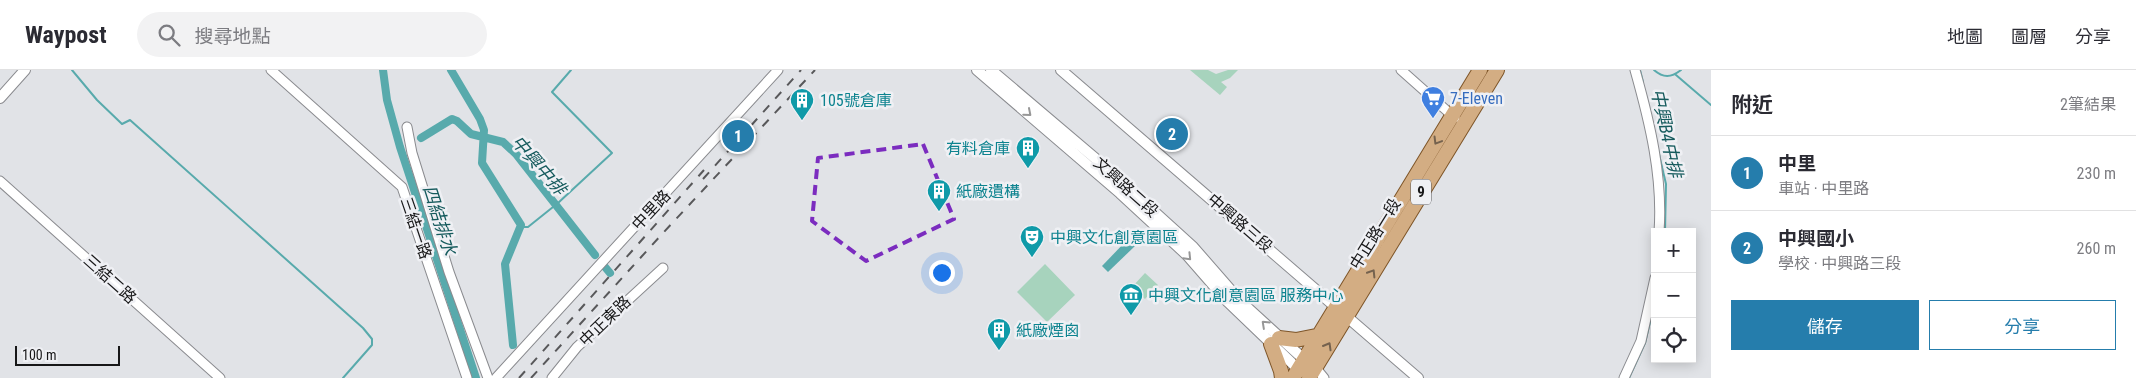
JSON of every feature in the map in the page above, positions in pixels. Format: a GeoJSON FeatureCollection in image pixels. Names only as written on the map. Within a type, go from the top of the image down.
{"type":"FeatureCollection","features":[{"type":"Feature","properties":{"kind":"main road","name":"中正路一段"},"geometry":{"type":"LineString","coordinates":[[1458,120],[1480,70]]}},
{"type":"Feature","properties":{"kind":"main road","name":"中正路一段"},"geometry":{"type":"LineString","coordinates":[[1341,310],[1458,120],[1497,70]]}},
{"type":"Feature","properties":{"kind":"main road","name":"9"},"geometry":{"type":"LineString","coordinates":[[1307,372],[1321,335],[1341,310]]}},
{"type":"Feature","properties":{"kind":"main road","name":"9"},"geometry":{"type":"LineString","coordinates":[[1307,372],[1341,310]]}},
{"type":"Feature","properties":{"kind":"main road"},"geometry":{"type":"LineString","coordinates":[[1282,378],[1275,341],[1296,340],[1321,335]]}},
{"type":"Feature","properties":{"kind":"street"},"geometry":{"type":"LineString","coordinates":[[0,98],[25,70]]}},
{"type":"Feature","properties":{"kind":"street","name":"三結一路"},"geometry":{"type":"LineString","coordinates":[[271,70],[402,187],[467,378]]}},
{"type":"Feature","properties":{"kind":"street","name":"中里路"},"geometry":{"type":"LineString","coordinates":[[496,378],[778,70]]}},
{"type":"Feature","properties":{"kind":"street","name":"文興路二段"},"geometry":{"type":"LineString","coordinates":[[978,70],[1120,193],[1187,255],[1228,302],[1275,341],[1307,372]]}},
{"type":"Feature","properties":{"kind":"street","name":"文興路二段"},"geometry":{"type":"LineString","coordinates":[[991,70],[1096,159],[1193,247],[1275,341]]}},
{"type":"Feature","properties":{"kind":"street","name":"中興路三段"},"geometry":{"type":"LineString","coordinates":[[1061,70],[1418,378]]}},
{"type":"Feature","properties":{"kind":"street"},"geometry":{"type":"LineString","coordinates":[[1401,70],[1458,120]]}},
{"type":"Feature","properties":{"kind":"street"},"geometry":{"type":"LineString","coordinates":[[1635,70],[1659,175],[1661,209],[1659,228]]}},
{"type":"Feature","properties":{"kind":"street"},"geometry":{"type":"LineString","coordinates":[[406,127],[412,153],[449,272],[488,378]]}},
{"type":"Feature","properties":{"kind":"street","name":"三結二路"},"geometry":{"type":"LineString","coordinates":[[0,181],[220,378]]}},
{"type":"Feature","properties":{"kind":"street","name":"中正東路"},"geometry":{"type":"LineString","coordinates":[[552,378],[577,347],[663,268]]}},
{"type":"Feature","properties":{"kind":"street"},"geometry":{"type":"LineString","coordinates":[[1624,378],[1641,341],[1651,296]]}},
{"type":"Feature","properties":{"kind":"highlighted area"},"geometry":{"type":"Polygon","coordinates":[[[923,144],[954,219],[866,261],[812,221],[818,158],[923,144]]]}},
{"type":"Feature","properties":{"kind":"green space"},"geometry":{"type":"Polygon","coordinates":[[[1190,70],[1208,70],[1216,74],[1228,70],[1238,70],[1230,78],[1221,82],[1227,87],[1220,95],[1190,70]]]}},
{"type":"Feature","properties":{"kind":"green space"},"geometry":{"type":"Polygon","coordinates":[[[1045,264],[1075,295],[1047,322],[1017,292],[1045,264]]]}},
{"type":"Feature","properties":{"kind":"green space"},"geometry":{"type":"Polygon","coordinates":[[[1145,273],[1158,285],[1145,299],[1132,287],[1145,273]]]}},
{"type":"Feature","properties":{"kind":"water"},"geometry":{"type":"Polygon","coordinates":[[[1128,239],[1135,246],[1108,272],[1102,266],[1128,239]]]}},
{"type":"Feature","properties":{"kind":"waterway"},"geometry":{"type":"LineString","coordinates":[[72,70],[97,100],[122,124],[130,120],[363,328],[372,339],[372,345],[343,378]]}},
{"type":"Feature","properties":{"kind":"waterway","name":"四結排水"},"geometry":{"type":"LineString","coordinates":[[383,70],[387,100],[400,147],[476,378]]}},
{"type":"Feature","properties":{"kind":"waterway"},"geometry":{"type":"LineString","coordinates":[[451,70],[480,119],[484,130],[482,163],[521,225],[505,264],[513,345]]}},
{"type":"Feature","properties":{"kind":"waterway"},"geometry":{"type":"LineString","coordinates":[[519,227],[528,227],[558,203],[612,153],[552,92],[571,70]]}},
{"type":"Feature","properties":{"kind":"waterway","name":"中興B4中排"},"geometry":{"type":"LineString","coordinates":[[1640,70],[1643,82]]}},
{"type":"Feature","properties":{"kind":"waterway"},"geometry":{"type":"LineString","coordinates":[[1654,70],[1667,76],[1681,70]]}},
{"type":"Feature","properties":{"kind":"waterway"},"geometry":{"type":"LineString","coordinates":[[1676,75],[1711,105]]}},
{"type":"Feature","properties":{"kind":"waterway","name":"中興中排"},"geometry":{"type":"LineString","coordinates":[[421,138],[452,119],[457,121],[471,134],[503,142],[516,154],[595,255]]}},
{"type":"Feature","properties":{"kind":"waterway","name":"中興B4中排"},"geometry":{"type":"LineString","coordinates":[[1658,150],[1666,184],[1665,228]]}},
{"type":"Feature","properties":{"kind":"waterway","name":"中興中排"},"geometry":{"type":"LineString","coordinates":[[605,267],[610,273]]}},
{"type":"Feature","properties":{"kind":"waterway","name":"中興B4中排"},"geometry":{"type":"LineString","coordinates":[[1629,378],[1645,343],[1651,318]]}},
{"type":"Feature","properties":{"kind":"railway"},"geometry":{"type":"LineString","coordinates":[[703,179],[801,70]]}},
{"type":"Feature","properties":{"kind":"railway"},"geometry":{"type":"LineString","coordinates":[[531,378],[815,70]]}},
{"type":"Feature","properties":{"kind":"railway"},"geometry":{"type":"LineString","coordinates":[[519,378],[704,170]]}},
{"type":"Feature","properties":{"kind":"place","name":"7-Eleven"},"geometry":{"type":"Point","coordinates":[1433,119]}},
{"type":"Feature","properties":{"kind":"place","name":"105號倉庫"},"geometry":{"type":"Point","coordinates":[802,121]}},
{"type":"Feature","properties":{"kind":"place","name":"中興國小"},"geometry":{"type":"Point","coordinates":[1172,134]}},
{"type":"Feature","properties":{"kind":"place","name":"中里"},"geometry":{"type":"Point","coordinates":[738,136]}},
{"type":"Feature","properties":{"kind":"place","name":"有料倉庫"},"geometry":{"type":"Point","coordinates":[1028,169]}},
{"type":"Feature","properties":{"kind":"place","name":"紙廠遺構"},"geometry":{"type":"Point","coordinates":[939,212]}},
{"type":"Feature","properties":{"kind":"place","name":"中興文化創意園區"},"geometry":{"type":"Point","coordinates":[1032,258]}},
{"type":"Feature","properties":{"kind":"place","name":"中興文化創意園區 服務中心"},"geometry":{"type":"Point","coordinates":[1131,316]}},
{"type":"Feature","properties":{"kind":"place","name":"紙廠煙囪"},"geometry":{"type":"Point","coordinates":[999,351]}}]}
